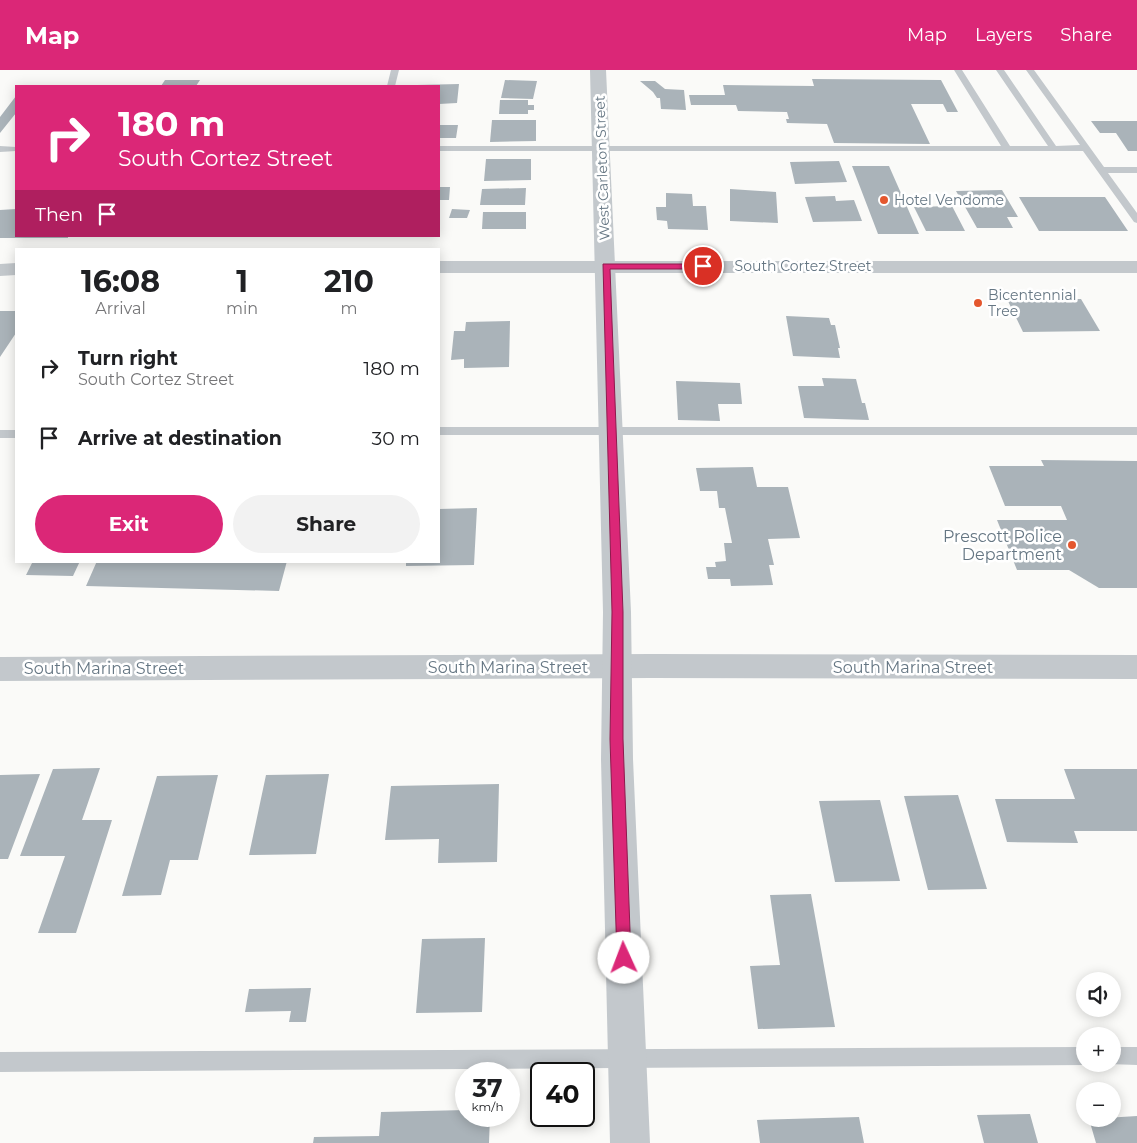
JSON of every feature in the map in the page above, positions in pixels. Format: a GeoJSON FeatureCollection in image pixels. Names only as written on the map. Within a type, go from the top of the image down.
{"type":"FeatureCollection","features":[{"type":"Feature","properties":{"kind":"street","name":"West Carleton Street"},"geometry":{"type":"LineString","coordinates":[[598,70],[611,430],[617,666],[617,759],[630,1143]]}},
{"type":"Feature","properties":{"kind":"street","name":"South Cortez Street"},"geometry":{"type":"LineString","coordinates":[[440,267],[1137,267]]}},
{"type":"Feature","properties":{"kind":"street"},"geometry":{"type":"LineString","coordinates":[[0,270],[15,270]]}},
{"type":"Feature","properties":{"kind":"street","name":"South Marina Street"},"geometry":{"type":"LineString","coordinates":[[0,669],[617,666],[1137,668]]}},
{"type":"Feature","properties":{"kind":"lane"},"geometry":{"type":"LineString","coordinates":[[391,85],[395,70]]}},
{"type":"Feature","properties":{"kind":"lane"},"geometry":{"type":"LineString","coordinates":[[958,70],[1007,148]]}},
{"type":"Feature","properties":{"kind":"lane"},"geometry":{"type":"LineString","coordinates":[[1000,70],[1054,148]]}},
{"type":"Feature","properties":{"kind":"lane"},"geometry":{"type":"LineString","coordinates":[[1030,70],[1137,220]]}},
{"type":"Feature","properties":{"kind":"lane"},"geometry":{"type":"LineString","coordinates":[[440,149],[1086,148]]}},
{"type":"Feature","properties":{"kind":"lane"},"geometry":{"type":"LineString","coordinates":[[0,149],[15,149]]}},
{"type":"Feature","properties":{"kind":"lane"},"geometry":{"type":"LineString","coordinates":[[1100,170],[1135,172]]}},
{"type":"Feature","properties":{"kind":"lane"},"geometry":{"type":"LineString","coordinates":[[440,431],[1137,431]]}},
{"type":"Feature","properties":{"kind":"lane"},"geometry":{"type":"LineString","coordinates":[[0,434],[15,434]]}},
{"type":"Feature","properties":{"kind":"lane"},"geometry":{"type":"LineString","coordinates":[[0,1062],[1076,1056]]}},
{"type":"Feature","properties":{"kind":"lane"},"geometry":{"type":"LineString","coordinates":[[1121,1056],[1137,1056]]}},
{"type":"Feature","properties":{"kind":"building"},"geometry":{"type":"Polygon","coordinates":[[[812,79],[941,80],[958,112],[947,112],[943,104],[911,104],[930,144],[834,143],[827,124],[787,123],[786,119],[789,119],[787,112],[738,111],[736,105],[691,105],[689,95],[725,95],[723,85],[814,86],[812,79]]]}},
{"type":"Feature","properties":{"kind":"building"},"geometry":{"type":"Polygon","coordinates":[[[165,80],[200,80],[197,85],[162,85],[165,80]]]}},
{"type":"Feature","properties":{"kind":"building"},"geometry":{"type":"Polygon","coordinates":[[[505,80],[537,81],[533,99],[501,98],[505,80]]]}},
{"type":"Feature","properties":{"kind":"building"},"geometry":{"type":"Polygon","coordinates":[[[640,81],[655,81],[665,89],[684,90],[686,110],[661,109],[660,98],[657,98],[640,81]]]}},
{"type":"Feature","properties":{"kind":"building"},"geometry":{"type":"Polygon","coordinates":[[[459,84],[457,103],[440,104],[440,85],[417,85],[459,84]]]}},
{"type":"Feature","properties":{"kind":"building"},"geometry":{"type":"Polygon","coordinates":[[[15,97],[15,114],[0,133],[0,117],[15,97]]]}},
{"type":"Feature","properties":{"kind":"building"},"geometry":{"type":"Polygon","coordinates":[[[500,100],[528,100],[528,105],[534,105],[534,110],[528,110],[528,114],[499,114],[500,100]]]}},
{"type":"Feature","properties":{"kind":"building"},"geometry":{"type":"Polygon","coordinates":[[[492,120],[536,120],[536,141],[490,142],[492,120]]]}},
{"type":"Feature","properties":{"kind":"building"},"geometry":{"type":"Polygon","coordinates":[[[1091,121],[1137,121],[1137,151],[1128,151],[1116,133],[1100,133],[1091,121]]]}},
{"type":"Feature","properties":{"kind":"building"},"geometry":{"type":"Polygon","coordinates":[[[440,125],[458,125],[456,138],[440,138],[440,125]]]}},
{"type":"Feature","properties":{"kind":"building"},"geometry":{"type":"Polygon","coordinates":[[[486,159],[531,159],[531,180],[484,181],[486,159]]]}},
{"type":"Feature","properties":{"kind":"building"},"geometry":{"type":"Polygon","coordinates":[[[839,161],[847,182],[795,184],[790,162],[839,161]]]}},
{"type":"Feature","properties":{"kind":"building","name":"Hotel Vendome"},"geometry":{"type":"Polygon","coordinates":[[[852,166],[889,166],[919,234],[878,234],[852,166]]]}},
{"type":"Feature","properties":{"kind":"building"},"geometry":{"type":"Polygon","coordinates":[[[440,187],[450,187],[449,200],[440,200],[440,187]]]}},
{"type":"Feature","properties":{"kind":"building"},"geometry":{"type":"Polygon","coordinates":[[[526,188],[525,205],[480,205],[482,189],[526,188]]]}},
{"type":"Feature","properties":{"kind":"building"},"geometry":{"type":"Polygon","coordinates":[[[730,189],[776,192],[778,223],[730,221],[730,189]]]}},
{"type":"Feature","properties":{"kind":"building"},"geometry":{"type":"Polygon","coordinates":[[[1002,190],[1018,217],[1007,217],[1013,228],[977,228],[956,191],[1002,190]]]}},
{"type":"Feature","properties":{"kind":"building"},"geometry":{"type":"Polygon","coordinates":[[[666,193],[692,194],[693,206],[706,206],[708,230],[668,229],[667,221],[657,220],[656,207],[666,207],[666,193]]]}},
{"type":"Feature","properties":{"kind":"building"},"geometry":{"type":"Polygon","coordinates":[[[835,196],[836,201],[854,200],[862,221],[813,222],[805,197],[835,196]]]}},
{"type":"Feature","properties":{"kind":"building"},"geometry":{"type":"Polygon","coordinates":[[[1019,197],[1105,197],[1128,231],[1039,231],[1019,197]]]}},
{"type":"Feature","properties":{"kind":"building"},"geometry":{"type":"Polygon","coordinates":[[[952,206],[965,231],[926,231],[914,207],[952,206]]]}},
{"type":"Feature","properties":{"kind":"building"},"geometry":{"type":"Polygon","coordinates":[[[15,209],[15,237],[68,238],[0,238],[0,210],[15,209]]]}},
{"type":"Feature","properties":{"kind":"building"},"geometry":{"type":"Polygon","coordinates":[[[452,209],[470,210],[467,218],[449,218],[452,209]]]}},
{"type":"Feature","properties":{"kind":"building"},"geometry":{"type":"Polygon","coordinates":[[[483,212],[526,212],[526,229],[482,229],[483,212]]]}},
{"type":"Feature","properties":{"kind":"building"},"geometry":{"type":"Polygon","coordinates":[[[1007,299],[1081,299],[1100,331],[1023,332],[1007,299]]]}},
{"type":"Feature","properties":{"kind":"building"},"geometry":{"type":"Polygon","coordinates":[[[0,311],[15,311],[15,334],[0,357],[0,311]]]}},
{"type":"Feature","properties":{"kind":"building"},"geometry":{"type":"Polygon","coordinates":[[[786,316],[829,318],[831,325],[835,325],[840,358],[793,356],[786,316]]]}},
{"type":"Feature","properties":{"kind":"building"},"geometry":{"type":"Polygon","coordinates":[[[510,321],[509,367],[464,368],[464,359],[451,360],[454,331],[465,331],[466,322],[510,321]]]}},
{"type":"Feature","properties":{"kind":"building"},"geometry":{"type":"Polygon","coordinates":[[[822,378],[856,379],[862,403],[865,403],[869,420],[804,418],[798,386],[824,386],[822,378]]]}},
{"type":"Feature","properties":{"kind":"building"},"geometry":{"type":"Polygon","coordinates":[[[676,381],[740,383],[742,404],[718,404],[720,421],[678,420],[676,381]]]}},
{"type":"Feature","properties":{"kind":"building","name":"Prescott Police Department"},"geometry":{"type":"Polygon","coordinates":[[[1041,460],[1137,461],[1137,588],[1099,588],[1069,570],[1017,570],[997,520],[1067,520],[1061,506],[1005,506],[989,466],[1044,466],[1041,460]]]}},
{"type":"Feature","properties":{"kind":"building"},"geometry":{"type":"Polygon","coordinates":[[[753,467],[757,487],[788,487],[800,538],[768,539],[774,565],[769,565],[773,585],[731,586],[730,579],[708,579],[706,567],[716,567],[715,562],[726,561],[724,543],[732,543],[725,508],[719,508],[717,491],[700,491],[696,468],[753,467]]]}},
{"type":"Feature","properties":{"kind":"building"},"geometry":{"type":"Polygon","coordinates":[[[477,508],[474,565],[406,566],[406,563],[440,563],[440,509],[477,508]]]}},
{"type":"Feature","properties":{"kind":"building"},"geometry":{"type":"Polygon","coordinates":[[[32,563],[79,563],[73,576],[26,575],[32,563]]]}},
{"type":"Feature","properties":{"kind":"building"},"geometry":{"type":"Polygon","coordinates":[[[96,563],[286,563],[279,591],[86,586],[96,563]]]}},
{"type":"Feature","properties":{"kind":"building"},"geometry":{"type":"Polygon","coordinates":[[[100,768],[82,820],[112,820],[76,933],[38,933],[65,856],[20,856],[53,769],[100,768]]]}},
{"type":"Feature","properties":{"kind":"building"},"geometry":{"type":"Polygon","coordinates":[[[1064,769],[1137,769],[1137,831],[1074,831],[1078,843],[1007,842],[995,799],[1075,799],[1064,769]]]}},
{"type":"Feature","properties":{"kind":"building"},"geometry":{"type":"Polygon","coordinates":[[[40,774],[8,859],[0,859],[0,775],[40,774]]]}},
{"type":"Feature","properties":{"kind":"building"},"geometry":{"type":"Polygon","coordinates":[[[329,774],[316,854],[249,855],[266,775],[329,774]]]}},
{"type":"Feature","properties":{"kind":"building"},"geometry":{"type":"Polygon","coordinates":[[[218,775],[198,860],[170,860],[161,895],[122,896],[157,776],[218,775]]]}},
{"type":"Feature","properties":{"kind":"building"},"geometry":{"type":"Polygon","coordinates":[[[499,784],[497,862],[438,863],[439,839],[385,840],[391,786],[499,784]]]}},
{"type":"Feature","properties":{"kind":"building"},"geometry":{"type":"Polygon","coordinates":[[[958,795],[987,889],[928,890],[904,796],[958,795]]]}},
{"type":"Feature","properties":{"kind":"building"},"geometry":{"type":"Polygon","coordinates":[[[880,800],[900,881],[835,882],[819,801],[880,800]]]}},
{"type":"Feature","properties":{"kind":"building"},"geometry":{"type":"Polygon","coordinates":[[[811,894],[835,1027],[758,1029],[750,966],[780,965],[770,895],[811,894]]]}},
{"type":"Feature","properties":{"kind":"building"},"geometry":{"type":"Polygon","coordinates":[[[485,938],[482,1012],[416,1013],[422,939],[485,938]]]}},
{"type":"Feature","properties":{"kind":"building"},"geometry":{"type":"Polygon","coordinates":[[[311,988],[306,1022],[289,1022],[291,1011],[245,1012],[249,989],[311,988]]]}},
{"type":"Feature","properties":{"kind":"building"},"geometry":{"type":"Polygon","coordinates":[[[455,1110],[455,1127],[490,1127],[489,1143],[313,1143],[314,1137],[379,1136],[381,1112],[455,1110]]]}},
{"type":"Feature","properties":{"kind":"building"},"geometry":{"type":"Polygon","coordinates":[[[1030,1114],[1038,1143],[984,1143],[977,1115],[1030,1114]]]}},
{"type":"Feature","properties":{"kind":"building"},"geometry":{"type":"Polygon","coordinates":[[[1137,1116],[1137,1143],[1096,1143],[1091,1127],[1121,1127],[1121,1117],[1137,1116]]]}},
{"type":"Feature","properties":{"kind":"building"},"geometry":{"type":"Polygon","coordinates":[[[859,1117],[864,1143],[760,1143],[757,1120],[859,1117]]]}},
{"type":"Feature","properties":{"kind":"place","name":"Hotel Vendome"},"geometry":{"type":"Point","coordinates":[884,200]}},
{"type":"Feature","properties":{"kind":"place","name":"Bicentennial Tree"},"geometry":{"type":"Point","coordinates":[978,303]}},
{"type":"Feature","properties":{"kind":"place","name":"Prescott Police Department"},"geometry":{"type":"Point","coordinates":[1072,545]}},
{"type":"Feature","properties":{"kind":"route"},"geometry":{"type":"LineString","coordinates":[[624,958],[617,739],[617,612],[606,266],[703,266]]}}]}
